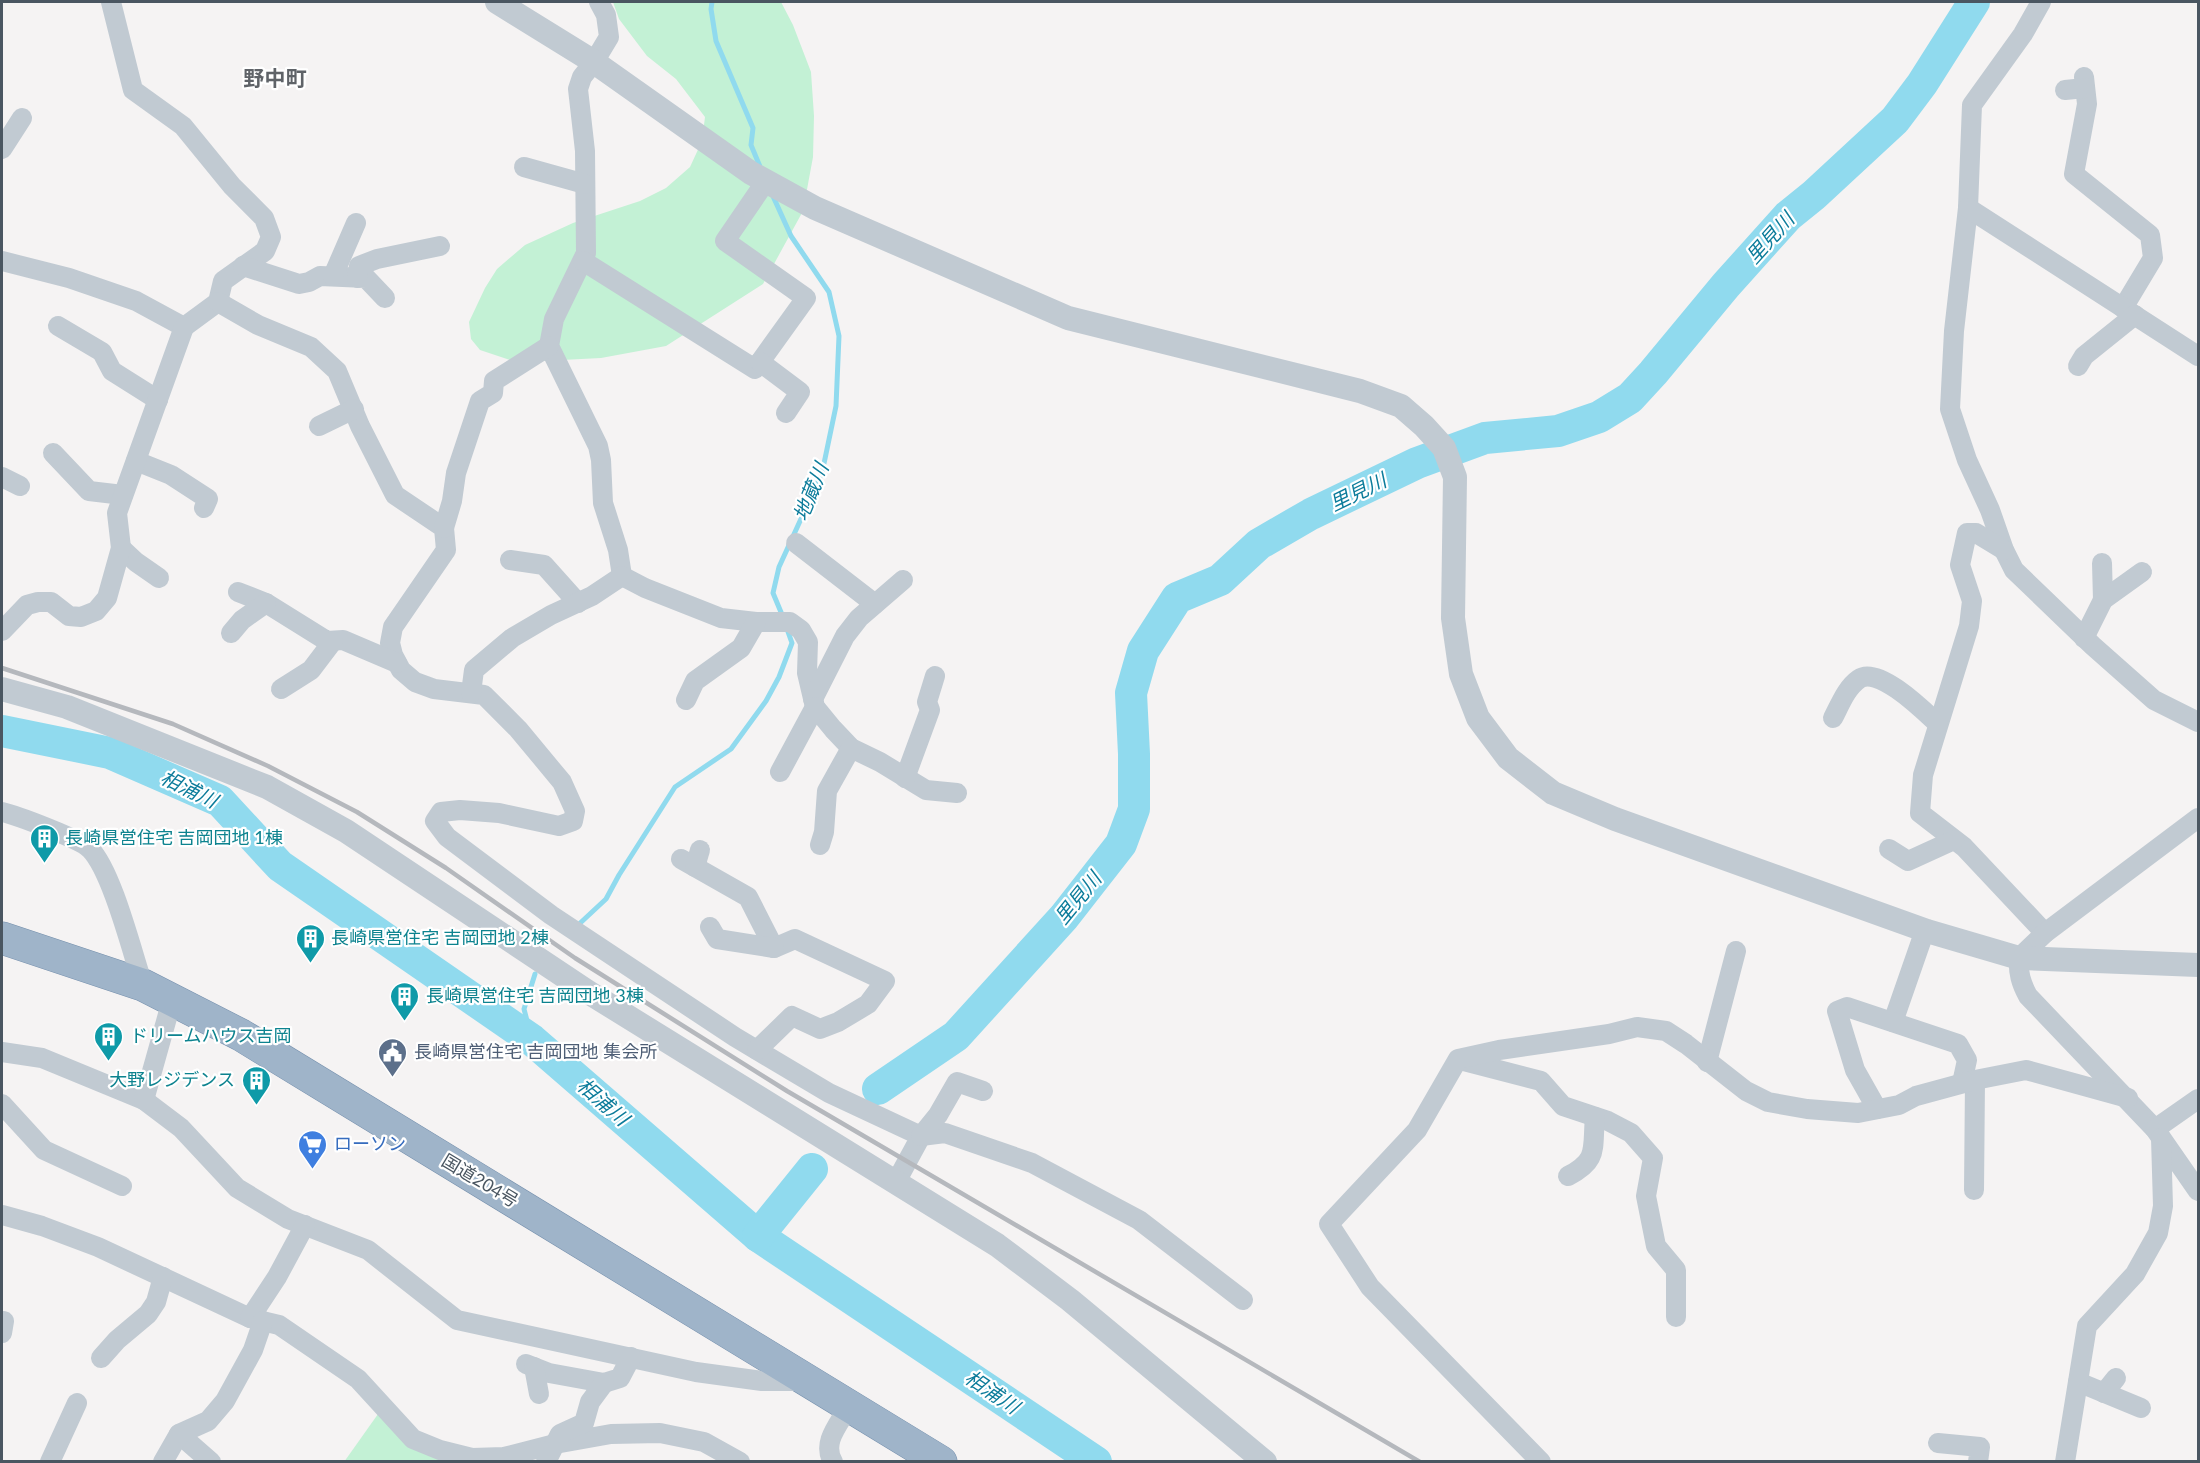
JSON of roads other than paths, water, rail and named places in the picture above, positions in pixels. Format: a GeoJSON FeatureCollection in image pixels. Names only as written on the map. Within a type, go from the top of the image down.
{"type":"FeatureCollection","features":[{"type":"Feature","properties":{"kind":"highway","name":"国道204号"},"geometry":{"type":"LineString","coordinates":[[2,938],[143,985],[241,1035],[941,1461]]}},
{"type":"Feature","properties":{"kind":"street"},"geometry":{"type":"LineString","coordinates":[[2,631],[27,605],[51,602],[69,616],[81,617],[96,610],[107,598],[121,548],[117,513],[184,327],[218,303],[223,280],[265,251],[271,237],[264,218],[232,186],[183,126],[133,90],[111,2]]}},
{"type":"Feature","properties":{"kind":"street"},"geometry":{"type":"LineString","coordinates":[[497,2],[594,62],[751,173],[815,208],[1068,318],[1360,391],[1401,406],[1444,448],[1455,477],[1453,618],[1461,674],[1478,718],[1508,758],[1553,793],[1615,819],[1925,930],[2019,958],[2199,966]]}},
{"type":"Feature","properties":{"kind":"street"},"geometry":{"type":"LineString","coordinates":[[599,2],[606,15],[609,37],[582,77],[578,89],[585,151],[586,253],[554,319],[549,346],[598,446],[602,460],[603,503],[618,549],[622,576]]}},
{"type":"Feature","properties":{"kind":"street"},"geometry":{"type":"LineString","coordinates":[[2041,2],[2023,34],[1972,105],[1968,208],[1954,331],[1950,409],[1967,460],[2014,570],[2084,638],[2154,700],[2199,722]]}},
{"type":"Feature","properties":{"kind":"street"},"geometry":{"type":"LineString","coordinates":[[2065,90],[2084,82],[2087,104],[2074,174],[2150,235],[2153,258],[2129,312],[2084,356],[2078,366]]}},
{"type":"Feature","properties":{"kind":"street"},"geometry":{"type":"LineString","coordinates":[[2,149],[22,118]]}},
{"type":"Feature","properties":{"kind":"street"},"geometry":{"type":"LineString","coordinates":[[524,167],[585,184]]}},
{"type":"Feature","properties":{"kind":"street"},"geometry":{"type":"LineString","coordinates":[[583,261],[715,354],[755,369],[806,297],[725,241],[766,181]]}},
{"type":"Feature","properties":{"kind":"street"},"geometry":{"type":"LineString","coordinates":[[1968,208],[2199,356]]}},
{"type":"Feature","properties":{"kind":"street"},"geometry":{"type":"LineString","coordinates":[[333,276],[356,223]]}},
{"type":"Feature","properties":{"kind":"street"},"geometry":{"type":"LineString","coordinates":[[357,278],[359,266],[377,259],[440,246]]}},
{"type":"Feature","properties":{"kind":"street"},"geometry":{"type":"LineString","coordinates":[[2,261],[69,278],[136,302],[184,327]]}},
{"type":"Feature","properties":{"kind":"street"},"geometry":{"type":"LineString","coordinates":[[243,266],[298,284],[309,282],[320,276],[366,278],[385,298]]}},
{"type":"Feature","properties":{"kind":"street"},"geometry":{"type":"LineString","coordinates":[[218,303],[258,325],[311,347],[337,370],[360,426],[395,495],[444,528]]}},
{"type":"Feature","properties":{"kind":"street"},"geometry":{"type":"LineString","coordinates":[[58,326],[76,345],[102,352],[112,371],[158,400]]}},
{"type":"Feature","properties":{"kind":"street"},"geometry":{"type":"LineString","coordinates":[[549,346],[494,381],[492,393],[480,401],[456,474],[452,501],[444,528],[446,550],[393,627],[390,643],[401,670],[415,682],[434,689],[484,695],[518,729],[562,782],[575,811],[573,821],[559,826],[499,813],[460,810],[441,812],[435,821],[447,837],[551,915],[757,1050],[830,1093],[921,1136],[945,1133],[1032,1163],[1139,1220],[1243,1300]]}},
{"type":"Feature","properties":{"kind":"street"},"geometry":{"type":"LineString","coordinates":[[760,362],[800,392],[786,414]]}},
{"type":"Feature","properties":{"kind":"street"},"geometry":{"type":"LineString","coordinates":[[319,426],[354,409]]}},
{"type":"Feature","properties":{"kind":"street"},"geometry":{"type":"LineString","coordinates":[[53,453],[89,491],[123,495]]}},
{"type":"Feature","properties":{"kind":"street"},"geometry":{"type":"LineString","coordinates":[[136,460],[171,475],[208,499],[204,508]]}},
{"type":"Feature","properties":{"kind":"street"},"geometry":{"type":"LineString","coordinates":[[2,477],[20,486]]}},
{"type":"Feature","properties":{"kind":"street"},"geometry":{"type":"LineString","coordinates":[[2004,550],[1976,533],[1967,533],[1960,565],[1972,601],[1969,626],[1923,775],[1920,813],[1964,847],[2045,933]]}},
{"type":"Feature","properties":{"kind":"street"},"geometry":{"type":"LineString","coordinates":[[796,543],[875,604]]}},
{"type":"Feature","properties":{"kind":"street"},"geometry":{"type":"LineString","coordinates":[[121,548],[159,578]]}},
{"type":"Feature","properties":{"kind":"street"},"geometry":{"type":"LineString","coordinates":[[510,560],[544,565],[578,603]]}},
{"type":"Feature","properties":{"kind":"street"},"geometry":{"type":"LineString","coordinates":[[2102,563],[2103,600]]}},
{"type":"Feature","properties":{"kind":"street"},"geometry":{"type":"LineString","coordinates":[[2084,638],[2103,600],[2142,572]]}},
{"type":"Feature","properties":{"kind":"street"},"geometry":{"type":"LineString","coordinates":[[471,693],[474,670],[512,638],[551,615],[592,596],[622,576]]}},
{"type":"Feature","properties":{"kind":"street"},"geometry":{"type":"LineString","coordinates":[[622,576],[645,588],[721,618],[756,622],[790,622],[801,630],[808,642],[807,673],[814,703],[833,729],[851,748],[926,790],[957,794]]}},
{"type":"Feature","properties":{"kind":"street"},"geometry":{"type":"LineString","coordinates":[[780,772],[845,636],[859,618],[903,580]]}},
{"type":"Feature","properties":{"kind":"street"},"geometry":{"type":"LineString","coordinates":[[238,592],[266,603],[327,641],[343,640],[397,663]]}},
{"type":"Feature","properties":{"kind":"street"},"geometry":{"type":"LineString","coordinates":[[231,633],[242,620],[266,603]]}},
{"type":"Feature","properties":{"kind":"street"},"geometry":{"type":"LineString","coordinates":[[686,700],[695,681],[741,648],[756,622]]}},
{"type":"Feature","properties":{"kind":"street"},"geometry":{"type":"LineString","coordinates":[[280,688],[311,670],[333,641]]}},
{"type":"Feature","properties":{"kind":"street"},"geometry":{"type":"LineString","coordinates":[[905,778],[930,710],[927,702],[935,676]]}},
{"type":"Feature","properties":{"kind":"street"},"geometry":{"type":"LineString","coordinates":[[1833,718],[1844,696],[1860,678],[1867,676],[1896,686],[1938,724]]}},
{"type":"Feature","properties":{"kind":"street"},"geometry":{"type":"LineString","coordinates":[[2,688],[67,707],[256,783],[346,831],[588,992],[997,1245],[1265,1461]]}},
{"type":"Feature","properties":{"kind":"street"},"geometry":{"type":"LineString","coordinates":[[820,845],[824,832],[827,791],[851,748]]}},
{"type":"Feature","properties":{"kind":"street"},"geometry":{"type":"LineString","coordinates":[[2,812],[17,815],[90,847],[105,870],[143,985]]}},
{"type":"Feature","properties":{"kind":"street"},"geometry":{"type":"LineString","coordinates":[[2199,818],[2045,933],[2019,958],[2020,981],[2028,996],[2128,1098],[2158,1133],[2199,1191]]}},
{"type":"Feature","properties":{"kind":"street"},"geometry":{"type":"LineString","coordinates":[[1889,849],[1908,861],[1954,840]]}},
{"type":"Feature","properties":{"kind":"street"},"geometry":{"type":"LineString","coordinates":[[692,859],[748,897],[774,948]]}},
{"type":"Feature","properties":{"kind":"street"},"geometry":{"type":"LineString","coordinates":[[710,927],[717,939],[774,948],[795,939],[889,979],[868,1004],[838,1022],[820,1029],[792,1016],[757,1050]]}},
{"type":"Feature","properties":{"kind":"street"},"geometry":{"type":"LineString","coordinates":[[1893,1022],[1925,930]]}},
{"type":"Feature","properties":{"kind":"street"},"geometry":{"type":"LineString","coordinates":[[1707,1062],[1736,951]]}},
{"type":"Feature","properties":{"kind":"street"},"geometry":{"type":"LineString","coordinates":[[144,1100],[172,1000]]}},
{"type":"Feature","properties":{"kind":"street"},"geometry":{"type":"LineString","coordinates":[[1877,1109],[1855,1070],[1837,1011],[1847,1007],[1958,1044],[1967,1060],[1974,1190]]}},
{"type":"Feature","properties":{"kind":"street"},"geometry":{"type":"LineString","coordinates":[[1541,1461],[1370,1287],[1329,1224],[1417,1131],[1458,1059],[1499,1050],[1609,1034],[1637,1027],[1666,1032],[1686,1044],[1746,1090],[1768,1102],[1807,1109],[1858,1113],[1899,1104],[1916,1095],[1968,1081],[2026,1070],[2128,1098]]}},
{"type":"Feature","properties":{"kind":"street"},"geometry":{"type":"LineString","coordinates":[[2,1052],[42,1059],[144,1100],[181,1128],[237,1188],[288,1219],[368,1250],[457,1320],[696,1372],[762,1381],[809,1382]]}},
{"type":"Feature","properties":{"kind":"street"},"geometry":{"type":"LineString","coordinates":[[1458,1059],[1540,1081],[1563,1106],[1631,1133],[1653,1158],[1647,1196],[1656,1246],[1676,1270],[1676,1317]]}},
{"type":"Feature","properties":{"kind":"street"},"geometry":{"type":"LineString","coordinates":[[896,1182],[921,1136],[938,1115],[957,1082],[976,1083]]}},
{"type":"Feature","properties":{"kind":"street"},"geometry":{"type":"LineString","coordinates":[[2158,1133],[2199,1099]]}},
{"type":"Feature","properties":{"kind":"street"},"geometry":{"type":"LineString","coordinates":[[2,1104],[44,1150],[122,1186]]}},
{"type":"Feature","properties":{"kind":"street"},"geometry":{"type":"LineString","coordinates":[[1568,1176],[1584,1168],[1591,1156],[1595,1117]]}},
{"type":"Feature","properties":{"kind":"street"},"geometry":{"type":"LineString","coordinates":[[2065,1461],[2087,1326],[2135,1274],[2158,1233],[2163,1206],[2158,1133]]}},
{"type":"Feature","properties":{"kind":"street"},"geometry":{"type":"LineString","coordinates":[[2,1215],[42,1226],[98,1247],[257,1319],[279,1325],[358,1379],[413,1438],[440,1450],[472,1458],[504,1457],[551,1453],[611,1434],[660,1433],[704,1442],[740,1461]]}},
{"type":"Feature","properties":{"kind":"street"},"geometry":{"type":"LineString","coordinates":[[163,1461],[179,1434],[208,1421],[225,1401],[253,1350],[257,1319],[306,1225]]}},
{"type":"Feature","properties":{"kind":"street"},"geometry":{"type":"LineString","coordinates":[[101,1358],[117,1340],[148,1314],[156,1302],[163,1277]]}},
{"type":"Feature","properties":{"kind":"street"},"geometry":{"type":"LineString","coordinates":[[539,1394],[530,1365],[549,1373],[604,1383],[620,1378],[631,1357]]}},
{"type":"Feature","properties":{"kind":"street"},"geometry":{"type":"LineString","coordinates":[[2078,1382],[2110,1385],[2141,1408]]}},
{"type":"Feature","properties":{"kind":"street"},"geometry":{"type":"LineString","coordinates":[[551,1453],[560,1434],[584,1423],[590,1402],[604,1383]]}},
{"type":"Feature","properties":{"kind":"street"},"geometry":{"type":"LineString","coordinates":[[50,1461],[76,1403]]}},
{"type":"Feature","properties":{"kind":"street"},"geometry":{"type":"LineString","coordinates":[[833,1461],[829,1441],[849,1406]]}},
{"type":"Feature","properties":{"kind":"street"},"geometry":{"type":"LineString","coordinates":[[179,1434],[211,1461]]}},
{"type":"Feature","properties":{"kind":"street"},"geometry":{"type":"LineString","coordinates":[[1938,1443],[1980,1447],[1978,1461]]}},
{"type":"Feature","properties":{"kind":"waterway","name":"地蔵川"},"geometry":{"type":"LineString","coordinates":[[712,2],[716,41],[753,128],[751,145],[761,169]]}},
{"type":"Feature","properties":{"kind":"waterway","name":"里見川"},"geometry":{"type":"LineString","coordinates":[[878,1089],[956,1036],[1064,917],[1121,844],[1134,809],[1131,693],[1143,651],[1177,598],[1220,580],[1259,544],[1311,514],[1417,463],[1485,438],[1558,431],[1599,417],[1630,398],[1788,216],[1895,120],[1922,84],[1974,2]]}},
{"type":"Feature","properties":{"kind":"waterway","name":"地蔵川"},"geometry":{"type":"LineString","coordinates":[[772,194],[791,236],[829,292],[839,336],[836,406],[822,473],[779,567],[773,593],[783,617]]}},
{"type":"Feature","properties":{"kind":"waterway","name":"地蔵川"},"geometry":{"type":"LineString","coordinates":[[577,926],[606,899],[675,787],[731,749],[766,701],[779,677],[792,643],[787,629]]}},
{"type":"Feature","properties":{"kind":"waterway","name":"相浦川"},"geometry":{"type":"LineString","coordinates":[[2,731],[110,753],[220,801],[280,866],[532,1040],[758,1236],[1096,1462]]}},
{"type":"Feature","properties":{"kind":"waterway","name":"地蔵川"},"geometry":{"type":"LineString","coordinates":[[532,1040],[524,1009],[535,974]]}},
{"type":"Feature","properties":{"kind":"waterway","name":"里見川"},"geometry":{"type":"LineString","coordinates":[[758,1236],[812,1169]]}},
{"type":"Feature","properties":{"kind":"railway"},"geometry":{"type":"LineString","coordinates":[[2,668],[173,724],[268,766],[357,812],[446,868],[575,958],[787,1091],[1420,1462]]}},
{"type":"Feature","properties":{"kind":"place","name":"長崎県営住宅 吉岡団地 1棟"},"geometry":{"type":"Point","coordinates":[44,864]}},
{"type":"Feature","properties":{"kind":"place","name":"長崎県営住宅 吉岡団地 2棟"},"geometry":{"type":"Point","coordinates":[310,964]}},
{"type":"Feature","properties":{"kind":"place","name":"長崎県営住宅 吉岡団地 3棟"},"geometry":{"type":"Point","coordinates":[405,1022]}},
{"type":"Feature","properties":{"kind":"place","name":"ドリームハウス吉岡"},"geometry":{"type":"Point","coordinates":[109,1062]}},
{"type":"Feature","properties":{"kind":"place","name":"長崎県営住宅 吉岡団地 集会所"},"geometry":{"type":"Point","coordinates":[393,1078]}},
{"type":"Feature","properties":{"kind":"place","name":"大野レジデンス"},"geometry":{"type":"Point","coordinates":[256,1106]}},
{"type":"Feature","properties":{"kind":"place","name":"ローソン"},"geometry":{"type":"Point","coordinates":[313,1170]}},
{"type":"Feature","properties":{"kind":"district","name":"野中町"},"geometry":{"type":"Point","coordinates":[275,79]}}]}
